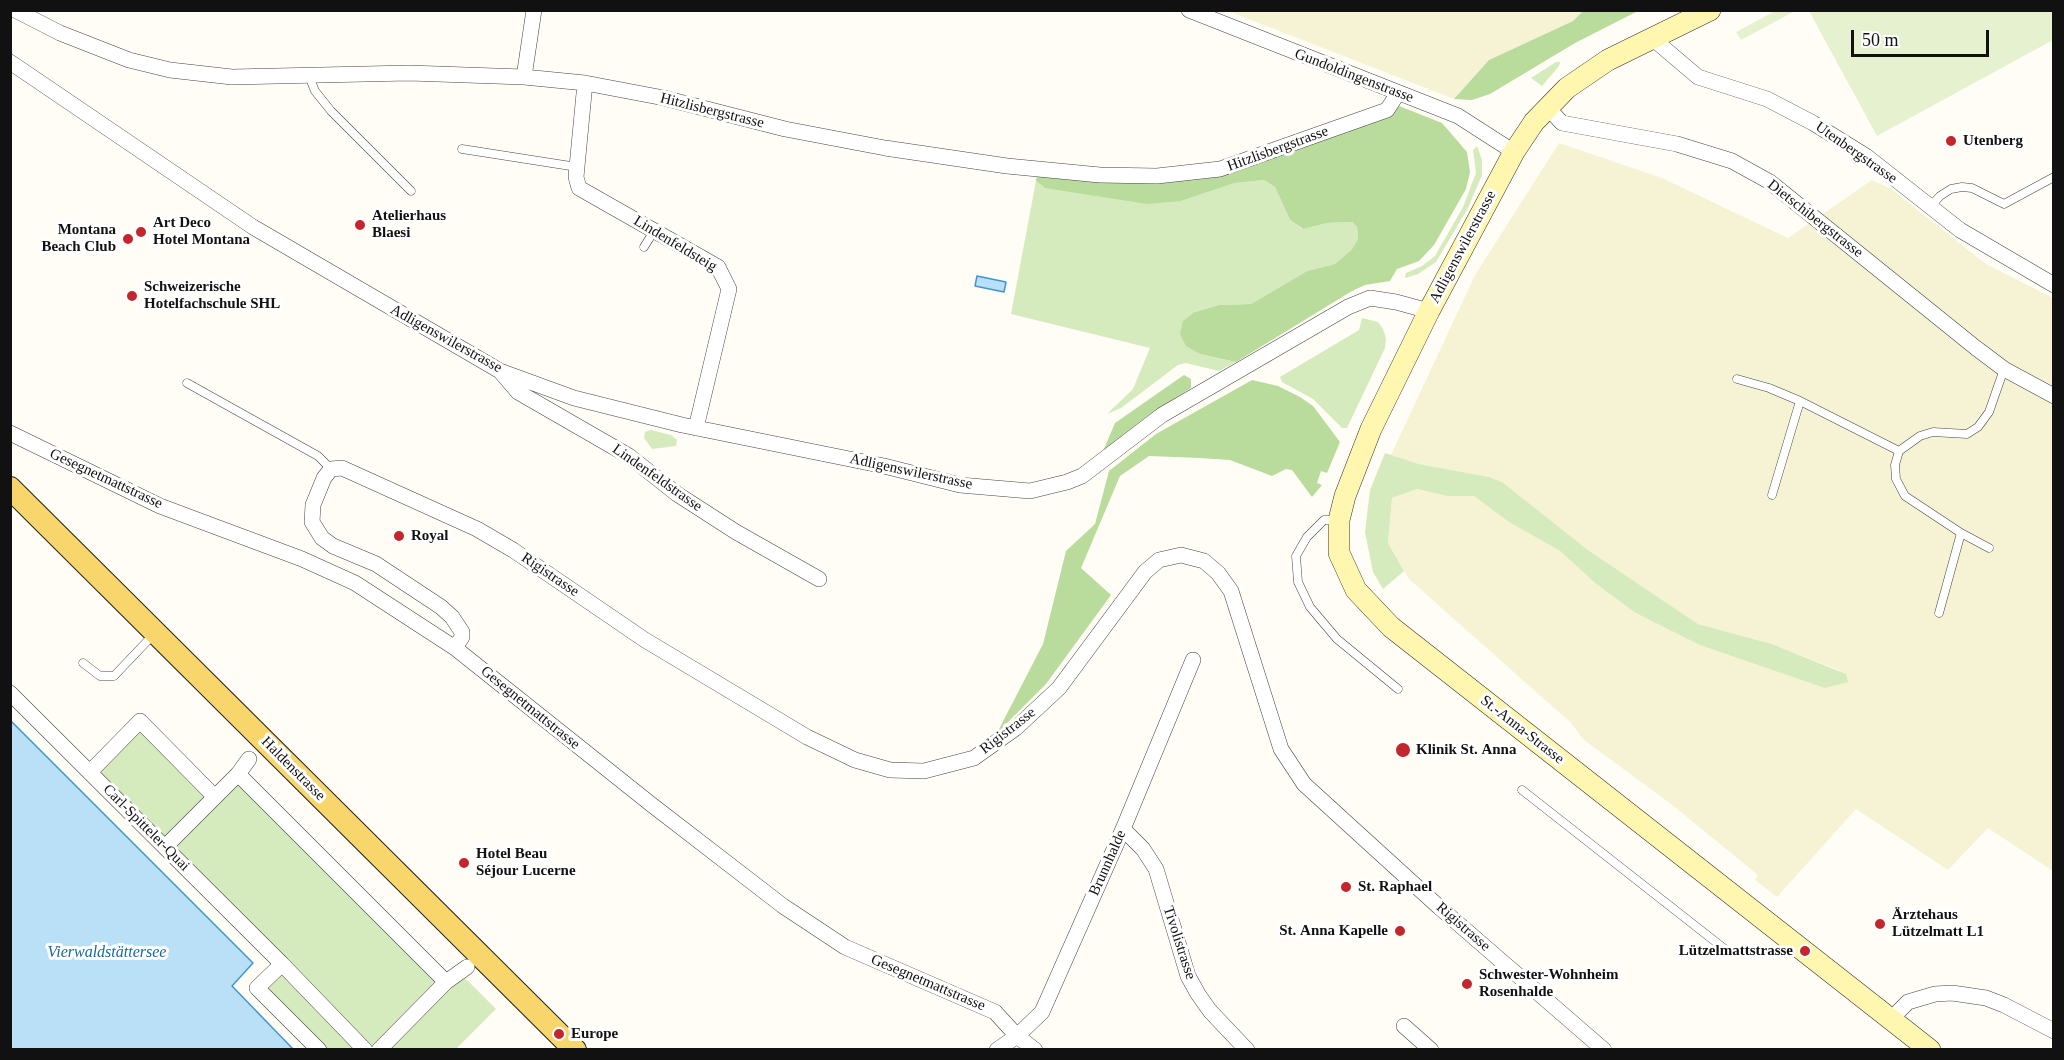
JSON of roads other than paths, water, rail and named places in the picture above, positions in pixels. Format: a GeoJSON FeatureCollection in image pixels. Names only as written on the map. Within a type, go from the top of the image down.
{"type":"FeatureCollection","features":[{"type":"Feature","properties":{"kind":"main road","name":"Adligenswilerstrasse"},"geometry":{"type":"LineString","coordinates":[[1429,311],[1514,152],[1534,122],[1568,88],[1608,60],[1710,10]]}},
{"type":"Feature","properties":{"kind":"main road","name":"St.-Anna-Strasse"},"geometry":{"type":"LineString","coordinates":[[1429,311],[1349,479],[1340,520],[1339,553],[1356,590],[1391,627],[1930,1050]]}},
{"type":"Feature","properties":{"kind":"main road","name":"Haldenstrasse"},"geometry":{"type":"LineString","coordinates":[[10,488],[575,1050]]}},
{"type":"Feature","properties":{"kind":"street","name":"Hitzlisbergstrasse"},"geometry":{"type":"LineString","coordinates":[[15,10],[60,33],[170,70],[232,77],[409,73],[524,77],[585,83],[664,98],[785,129],[885,148],[1007,166],[1100,175],[1157,176],[1220,169],[1387,110],[1398,93]]}},
{"type":"Feature","properties":{"kind":"street"},"geometry":{"type":"LineString","coordinates":[[524,77],[534,10]]}},
{"type":"Feature","properties":{"kind":"street","name":"Gundoldingenstrasse"},"geometry":{"type":"LineString","coordinates":[[1189,10],[1464,119],[1514,152]]}},
{"type":"Feature","properties":{"kind":"street","name":"Utenbergstrasse"},"geometry":{"type":"LineString","coordinates":[[1652,38],[1698,76],[1767,99],[1813,123],[1866,156],[1959,230],[2054,285]]}},
{"type":"Feature","properties":{"kind":"street","name":"Adligenswilerstrasse"},"geometry":{"type":"LineString","coordinates":[[10,62],[254,228],[500,371],[574,398],[696,428],[884,466],[960,485],[1013,491],[1047,489],[1082,476],[1162,415],[1348,307],[1370,298],[1429,311]]}},
{"type":"Feature","properties":{"kind":"street","name":"Lindenfeldsteig"},"geometry":{"type":"LineString","coordinates":[[585,83],[577,167],[579,188],[718,267],[729,289],[696,428]]}},
{"type":"Feature","properties":{"kind":"street","name":"Dietschibergstrasse"},"geometry":{"type":"LineString","coordinates":[[1548,108],[1562,123],[1677,144],[1732,161],[1770,182],[2004,369],[2054,396]]}},
{"type":"Feature","properties":{"kind":"street","name":"Lindenfeldstrasse"},"geometry":{"type":"LineString","coordinates":[[500,371],[518,392],[629,456],[677,494],[736,532],[819,579]]}},
{"type":"Feature","properties":{"kind":"street","name":"Gesegnetmattstrasse"},"geometry":{"type":"LineString","coordinates":[[10,433],[160,506],[302,559],[355,583],[455,648],[783,906],[845,947],[996,1012],[1017,1036],[1035,1050]]}},
{"type":"Feature","properties":{"kind":"street","name":"Rigistrasse"},"geometry":{"type":"LineString","coordinates":[[332,470],[342,468],[477,529],[513,550],[645,640],[807,737],[855,760],[890,770],[924,771],[974,758],[1016,728],[1059,688],[1145,572],[1159,560],[1181,555],[1204,561],[1218,573],[1231,591],[1281,749],[1304,784],[1604,1050]]}},
{"type":"Feature","properties":{"kind":"street"},"geometry":{"type":"LineString","coordinates":[[332,470],[324,478],[313,505],[312,522],[322,538],[333,546],[376,564],[441,607],[452,617],[462,632],[462,637],[455,648]]}},
{"type":"Feature","properties":{"kind":"street","name":"Brunnhalde"},"geometry":{"type":"LineString","coordinates":[[997,1050],[1017,1036],[1042,1012],[1123,829],[1193,660]]}},
{"type":"Feature","properties":{"kind":"street","name":"Carl-Spitteler-Quai"},"geometry":{"type":"LineString","coordinates":[[10,693],[365,1050]]}},
{"type":"Feature","properties":{"kind":"street"},"geometry":{"type":"LineString","coordinates":[[90,772],[140,721],[215,796]]}},
{"type":"Feature","properties":{"kind":"street"},"geometry":{"type":"LineString","coordinates":[[165,848],[238,774],[249,759]]}},
{"type":"Feature","properties":{"kind":"street"},"geometry":{"type":"LineString","coordinates":[[238,774],[446,982]]}},
{"type":"Feature","properties":{"kind":"street","name":"Tivolistrasse"},"geometry":{"type":"LineString","coordinates":[[1123,829],[1143,849],[1156,869],[1188,976],[1198,994],[1210,1011],[1247,1050]]}},
{"type":"Feature","properties":{"kind":"street"},"geometry":{"type":"LineString","coordinates":[[282,964],[257,988],[318,1050]]}},
{"type":"Feature","properties":{"kind":"street"},"geometry":{"type":"LineString","coordinates":[[379,1050],[446,982],[467,967]]}},
{"type":"Feature","properties":{"kind":"street"},"geometry":{"type":"LineString","coordinates":[[1892,1018],[1908,1002],[1935,994],[1952,993],[2004,1005],[2053,1029]]}},
{"type":"Feature","properties":{"kind":"street"},"geometry":{"type":"LineString","coordinates":[[1404,1026],[1431,1050]]}},
{"type":"Feature","properties":{"kind":"lane"},"geometry":{"type":"LineString","coordinates":[[309,76],[315,91],[331,111],[411,191]]}},
{"type":"Feature","properties":{"kind":"lane"},"geometry":{"type":"LineString","coordinates":[[462,149],[577,167]]}},
{"type":"Feature","properties":{"kind":"lane"},"geometry":{"type":"LineString","coordinates":[[1930,207],[1940,196],[1951,189],[1962,187],[1972,188],[2004,204],[2054,177]]}},
{"type":"Feature","properties":{"kind":"lane"},"geometry":{"type":"LineString","coordinates":[[644,247],[654,231]]}},
{"type":"Feature","properties":{"kind":"lane"},"geometry":{"type":"LineString","coordinates":[[1989,548],[1960,533],[1913,502],[1899,488],[1895,472],[1899,451],[1907,443],[1926,434],[1960,435],[1972,432],[1989,412],[2004,369]]}},
{"type":"Feature","properties":{"kind":"lane"},"geometry":{"type":"LineString","coordinates":[[1737,379],[1769,388],[1800,401],[1899,451]]}},
{"type":"Feature","properties":{"kind":"lane"},"geometry":{"type":"LineString","coordinates":[[187,383],[318,456],[332,470]]}},
{"type":"Feature","properties":{"kind":"lane"},"geometry":{"type":"LineString","coordinates":[[1772,495],[1800,401]]}},
{"type":"Feature","properties":{"kind":"lane"},"geometry":{"type":"LineString","coordinates":[[1340,520],[1324,520],[1307,537],[1296,556],[1298,582],[1310,608],[1337,639],[1398,689]]}},
{"type":"Feature","properties":{"kind":"lane"},"geometry":{"type":"LineString","coordinates":[[1939,613],[1960,533]]}},
{"type":"Feature","properties":{"kind":"lane"},"geometry":{"type":"LineString","coordinates":[[83,663],[100,676],[114,676],[155,632]]}},
{"type":"Feature","properties":{"kind":"lane"},"geometry":{"type":"LineString","coordinates":[[1522,790],[1725,950]]}},
{"type":"Feature","properties":{"kind":"water"},"geometry":{"type":"Polygon","coordinates":[[[977,276],[1006,282],[1004,292],[975,286],[977,276]]]}},
{"type":"Feature","properties":{"kind":"water","name":"Vierwaldstättersee"},"geometry":{"type":"Polygon","coordinates":[[[11,721],[253,963],[232,986],[293,1049],[11,1049],[11,721]]]}},
{"type":"Feature","properties":{"kind":"place","name":"Utenberg"},"geometry":{"type":"Point","coordinates":[1951,141]}},
{"type":"Feature","properties":{"kind":"place","name":"Atelierhaus Blaesi"},"geometry":{"type":"Point","coordinates":[360,225]}},
{"type":"Feature","properties":{"kind":"place","name":"Art Deco Hotel Montana"},"geometry":{"type":"Point","coordinates":[141,232]}},
{"type":"Feature","properties":{"kind":"place","name":"Montana Beach Club"},"geometry":{"type":"Point","coordinates":[128,239]}},
{"type":"Feature","properties":{"kind":"place","name":"Schweizerische Hotelfachschule SHL"},"geometry":{"type":"Point","coordinates":[132,296]}},
{"type":"Feature","properties":{"kind":"place","name":"Royal"},"geometry":{"type":"Point","coordinates":[399,536]}},
{"type":"Feature","properties":{"kind":"place","name":"Klinik St. Anna"},"geometry":{"type":"Point","coordinates":[1403,750]}},
{"type":"Feature","properties":{"kind":"place","name":"Hotel Beau Séjour Lucerne"},"geometry":{"type":"Point","coordinates":[464,863]}},
{"type":"Feature","properties":{"kind":"place","name":"St. Raphael"},"geometry":{"type":"Point","coordinates":[1346,887]}},
{"type":"Feature","properties":{"kind":"place","name":"Ärztehaus Lützelmatt L1"},"geometry":{"type":"Point","coordinates":[1880,924]}},
{"type":"Feature","properties":{"kind":"place","name":"St. Anna Kapelle"},"geometry":{"type":"Point","coordinates":[1400,931]}},
{"type":"Feature","properties":{"kind":"place","name":"Lützelmattstrasse"},"geometry":{"type":"Point","coordinates":[1805,951]}},
{"type":"Feature","properties":{"kind":"place","name":"Schwester-Wohnheim Rosenhalde"},"geometry":{"type":"Point","coordinates":[1467,984]}},
{"type":"Feature","properties":{"kind":"place","name":"Europe"},"geometry":{"type":"Point","coordinates":[559,1034]}}]}
